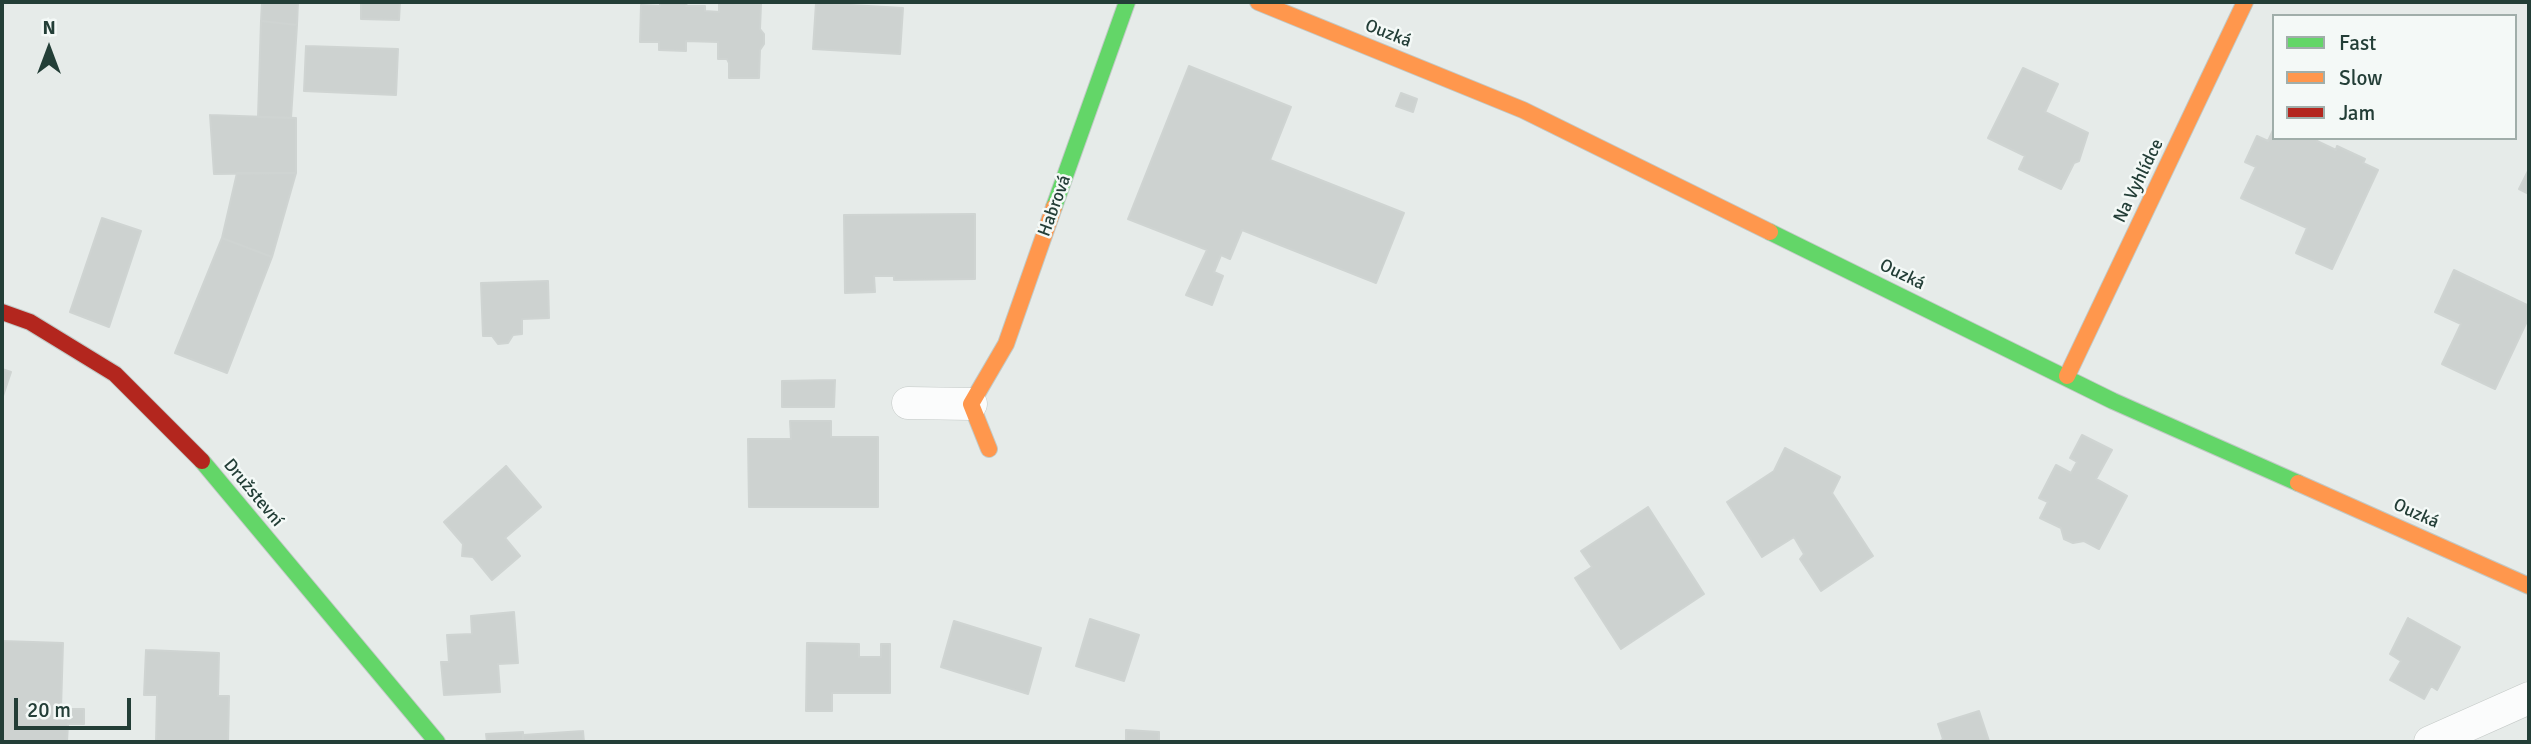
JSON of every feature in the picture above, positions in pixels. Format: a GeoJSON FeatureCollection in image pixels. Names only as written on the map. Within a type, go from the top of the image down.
{"type":"FeatureCollection","features":[{"type":"Feature","properties":{"kind":"street","name":"Habrová"},"geometry":{"type":"LineString","coordinates":[[971,404],[1006,344],[1127,2]]}},
{"type":"Feature","properties":{"kind":"street","name":"Ouzká"},"geometry":{"type":"LineString","coordinates":[[1258,2],[1523,110],[2113,401],[2529,586]]}},
{"type":"Feature","properties":{"kind":"street","name":"Na Vyhlídce"},"geometry":{"type":"LineString","coordinates":[[2067,376],[2245,2]]}},
{"type":"Feature","properties":{"kind":"street","name":"Družstevní"},"geometry":{"type":"LineString","coordinates":[[2,312],[30,322],[115,374],[195,453],[437,742]]}},
{"type":"Feature","properties":{"kind":"street"},"geometry":{"type":"LineString","coordinates":[[908,403],[971,404],[989,449]]}},
{"type":"Feature","properties":{"kind":"street"},"geometry":{"type":"LineString","coordinates":[[2430,742],[2529,698]]}},
{"type":"Feature","properties":{"kind":"building"},"geometry":{"type":"Polygon","coordinates":[[[262,2],[298,2],[297,25],[261,21],[262,2]]]}},
{"type":"Feature","properties":{"kind":"building"},"geometry":{"type":"Polygon","coordinates":[[[361,2],[400,2],[399,20],[361,19],[361,2]]]}},
{"type":"Feature","properties":{"kind":"building"},"geometry":{"type":"Polygon","coordinates":[[[660,2],[687,2],[686,6],[705,6],[705,11],[719,12],[719,3],[761,4],[760,29],[764,34],[764,44],[760,50],[759,78],[729,78],[727,59],[718,59],[718,42],[686,41],[686,51],[659,50],[659,42],[640,42],[641,5],[660,6],[660,2]]]}},
{"type":"Feature","properties":{"kind":"building"},"geometry":{"type":"Polygon","coordinates":[[[816,3],[903,8],[900,54],[813,49],[816,3]]]}},
{"type":"Feature","properties":{"kind":"building"},"geometry":{"type":"Polygon","coordinates":[[[261,21],[297,25],[291,118],[258,117],[261,21]]]}},
{"type":"Feature","properties":{"kind":"building"},"geometry":{"type":"Polygon","coordinates":[[[306,46],[398,49],[396,95],[304,91],[306,46]]]}},
{"type":"Feature","properties":{"kind":"building"},"geometry":{"type":"Polygon","coordinates":[[[1189,66],[1291,107],[1270,160],[1404,213],[1376,283],[1242,230],[1230,259],[1221,255],[1214,272],[1223,276],[1212,305],[1186,295],[1207,250],[1128,219],[1189,66]]]}},
{"type":"Feature","properties":{"kind":"building"},"geometry":{"type":"Polygon","coordinates":[[[2023,68],[2058,84],[2045,112],[2088,133],[2079,161],[2074,163],[2061,189],[2019,169],[2025,156],[1988,138],[2023,68]]]}},
{"type":"Feature","properties":{"kind":"building"},"geometry":{"type":"Polygon","coordinates":[[[1401,93],[1417,99],[1413,112],[1396,106],[1401,93]]]}},
{"type":"Feature","properties":{"kind":"building"},"geometry":{"type":"Polygon","coordinates":[[[210,115],[296,118],[296,173],[214,174],[210,115]]]}},
{"type":"Feature","properties":{"kind":"building"},"geometry":{"type":"Polygon","coordinates":[[[2272,132],[2272,140],[2317,140],[2336,150],[2337,146],[2365,159],[2363,163],[2378,170],[2332,269],[2296,253],[2307,228],[2241,198],[2256,167],[2245,162],[2257,136],[2268,141],[2272,132]]]}},
{"type":"Feature","properties":{"kind":"building"},"geometry":{"type":"Polygon","coordinates":[[[2529,169],[2529,194],[2519,189],[2529,169]]]}},
{"type":"Feature","properties":{"kind":"building"},"geometry":{"type":"Polygon","coordinates":[[[237,173],[296,173],[272,257],[222,238],[237,173]]]}},
{"type":"Feature","properties":{"kind":"building"},"geometry":{"type":"Polygon","coordinates":[[[975,214],[975,279],[894,280],[894,276],[874,276],[875,292],[845,293],[844,215],[975,214]]]}},
{"type":"Feature","properties":{"kind":"building"},"geometry":{"type":"Polygon","coordinates":[[[102,218],[141,231],[109,327],[70,312],[102,218]]]}},
{"type":"Feature","properties":{"kind":"building"},"geometry":{"type":"Polygon","coordinates":[[[222,238],[272,257],[227,373],[175,353],[222,238]]]}},
{"type":"Feature","properties":{"kind":"building"},"geometry":{"type":"Polygon","coordinates":[[[2454,270],[2529,306],[2529,317],[2495,389],[2442,364],[2461,324],[2435,312],[2454,270]]]}},
{"type":"Feature","properties":{"kind":"building"},"geometry":{"type":"Polygon","coordinates":[[[548,281],[549,318],[522,319],[522,334],[513,335],[508,343],[498,344],[492,336],[483,336],[481,283],[548,281]]]}},
{"type":"Feature","properties":{"kind":"building"},"geometry":{"type":"Polygon","coordinates":[[[2,369],[11,372],[2,399],[2,369]]]}},
{"type":"Feature","properties":{"kind":"building"},"geometry":{"type":"Polygon","coordinates":[[[835,380],[834,407],[782,407],[782,381],[835,380]]]}},
{"type":"Feature","properties":{"kind":"building"},"geometry":{"type":"Polygon","coordinates":[[[790,421],[831,421],[831,437],[878,437],[878,507],[749,507],[748,439],[791,439],[790,421]]]}},
{"type":"Feature","properties":{"kind":"building"},"geometry":{"type":"Polygon","coordinates":[[[2082,435],[2112,450],[2096,479],[2127,496],[2099,549],[2084,541],[2073,543],[2064,539],[2061,528],[2040,518],[2048,502],[2039,498],[2056,465],[2071,473],[2077,462],[2070,458],[2082,435]]]}},
{"type":"Feature","properties":{"kind":"building"},"geometry":{"type":"Polygon","coordinates":[[[1785,448],[1840,477],[1832,493],[1873,556],[1821,591],[1800,559],[1804,554],[1794,537],[1762,557],[1727,502],[1774,471],[1785,448]]]}},
{"type":"Feature","properties":{"kind":"building"},"geometry":{"type":"Polygon","coordinates":[[[506,466],[541,507],[505,538],[520,556],[492,580],[473,557],[462,556],[463,544],[444,522],[506,466]]]}},
{"type":"Feature","properties":{"kind":"building"},"geometry":{"type":"Polygon","coordinates":[[[1648,507],[1704,594],[1621,649],[1575,578],[1592,567],[1581,551],[1648,507]]]}},
{"type":"Feature","properties":{"kind":"building"},"geometry":{"type":"Polygon","coordinates":[[[514,612],[518,663],[498,664],[500,692],[444,695],[441,662],[449,662],[447,635],[472,634],[471,616],[514,612]]]}},
{"type":"Feature","properties":{"kind":"building"},"geometry":{"type":"Polygon","coordinates":[[[2408,618],[2460,647],[2437,690],[2431,686],[2424,699],[2390,680],[2401,661],[2390,654],[2408,618]]]}},
{"type":"Feature","properties":{"kind":"building"},"geometry":{"type":"Polygon","coordinates":[[[1090,619],[1139,635],[1124,681],[1076,666],[1090,619]]]}},
{"type":"Feature","properties":{"kind":"building"},"geometry":{"type":"Polygon","coordinates":[[[954,621],[1041,648],[1028,694],[941,667],[954,621]]]}},
{"type":"Feature","properties":{"kind":"building"},"geometry":{"type":"Polygon","coordinates":[[[2,641],[63,643],[61,709],[84,709],[84,724],[68,724],[67,742],[2,742],[2,641]]]}},
{"type":"Feature","properties":{"kind":"building"},"geometry":{"type":"Polygon","coordinates":[[[807,643],[859,644],[859,657],[881,657],[881,644],[890,644],[890,693],[832,693],[832,711],[806,711],[807,643]]]}},
{"type":"Feature","properties":{"kind":"building"},"geometry":{"type":"Polygon","coordinates":[[[146,650],[219,653],[218,696],[229,696],[228,742],[156,742],[157,695],[144,695],[146,650]]]}},
{"type":"Feature","properties":{"kind":"building"},"geometry":{"type":"Polygon","coordinates":[[[1979,711],[1989,741],[1939,742],[1943,739],[1938,724],[1979,711]]]}},
{"type":"Feature","properties":{"kind":"building"},"geometry":{"type":"Polygon","coordinates":[[[1126,730],[1159,732],[1159,742],[1126,742],[1126,730]]]}},
{"type":"Feature","properties":{"kind":"building"},"geometry":{"type":"Polygon","coordinates":[[[583,731],[584,742],[523,742],[523,735],[583,731]]]}},
{"type":"Feature","properties":{"kind":"building"},"geometry":{"type":"Polygon","coordinates":[[[523,732],[523,742],[487,742],[486,734],[523,732]]]}},
{"type":"Feature","properties":{"kind":"traffic: fast"},"geometry":{"type":"LineString","coordinates":[[1054,207],[1127,2]]}},
{"type":"Feature","properties":{"kind":"traffic: fast"},"geometry":{"type":"LineString","coordinates":[[1770,232],[2113,401],[2298,483]]}},
{"type":"Feature","properties":{"kind":"traffic: fast"},"geometry":{"type":"LineString","coordinates":[[202,461],[437,742]]}},
{"type":"Feature","properties":{"kind":"traffic: slow"},"geometry":{"type":"LineString","coordinates":[[1258,2],[1523,110],[1770,232]]}},
{"type":"Feature","properties":{"kind":"traffic: slow"},"geometry":{"type":"LineString","coordinates":[[2067,376],[2245,2]]}},
{"type":"Feature","properties":{"kind":"traffic: slow"},"geometry":{"type":"LineString","coordinates":[[989,449],[971,404],[1006,344],[1054,207]]}},
{"type":"Feature","properties":{"kind":"traffic: slow"},"geometry":{"type":"LineString","coordinates":[[2298,483],[2529,586]]}},
{"type":"Feature","properties":{"kind":"traffic: jam"},"geometry":{"type":"LineString","coordinates":[[2,312],[30,322],[115,374],[202,461]]}}]}
